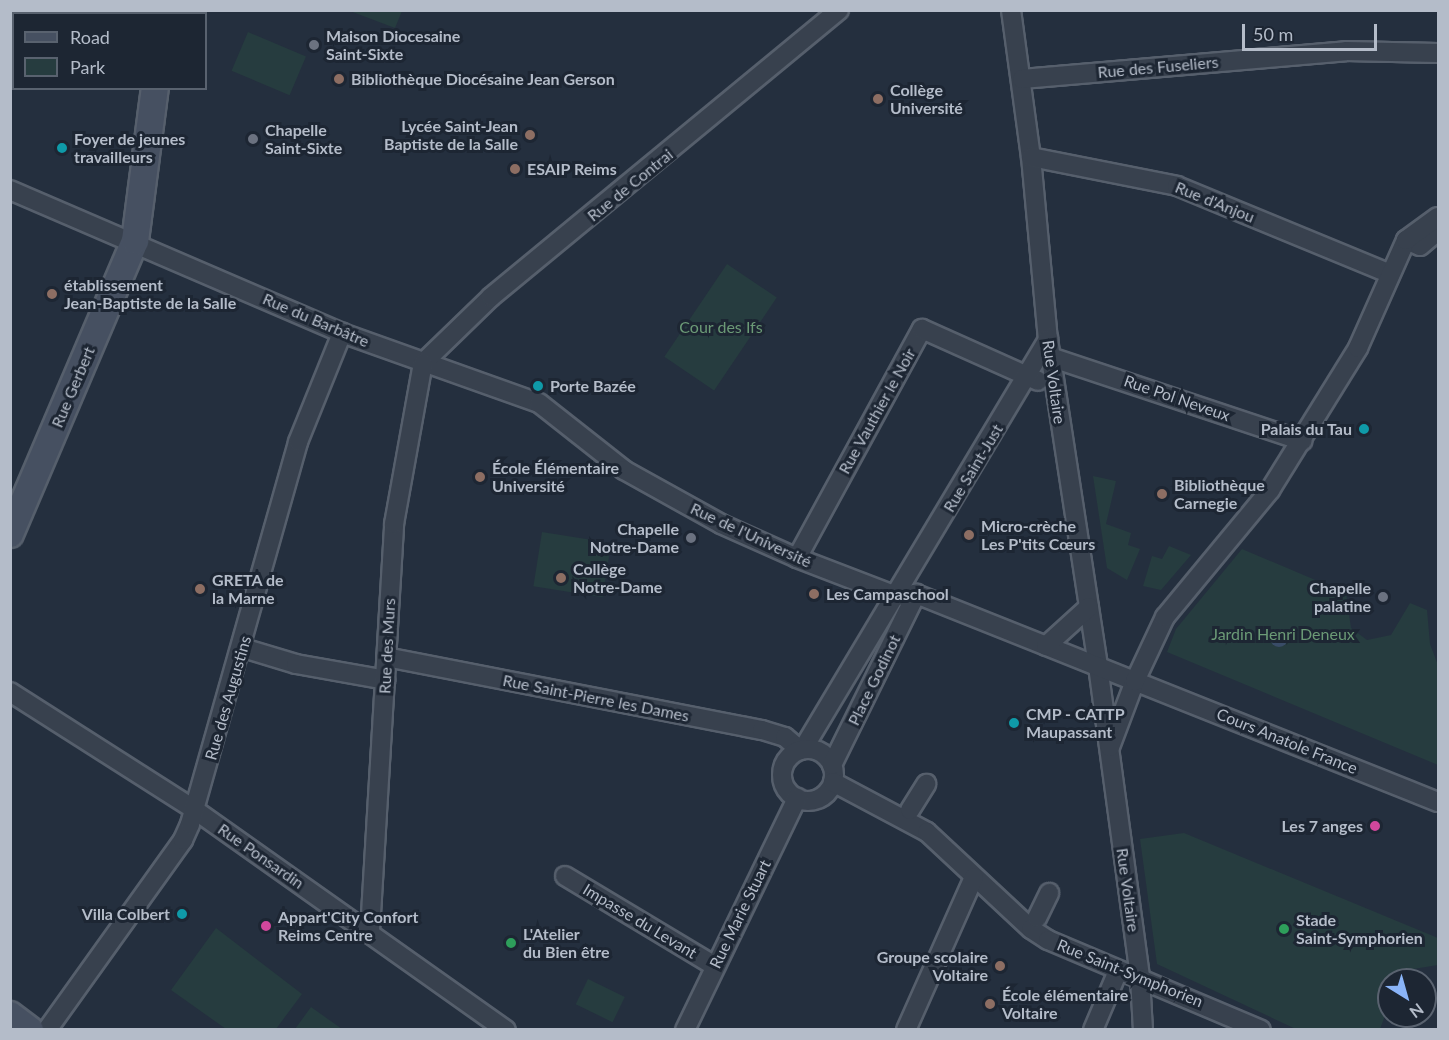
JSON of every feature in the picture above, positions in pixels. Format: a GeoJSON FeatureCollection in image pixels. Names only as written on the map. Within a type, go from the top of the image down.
{"type":"FeatureCollection","features":[{"type":"Feature","properties":{"kind":"street","name":"Rue de Contrai"},"geometry":{"type":"LineString","coordinates":[[423,363],[490,297],[839,10]]}},
{"type":"Feature","properties":{"kind":"street","name":"Rue Voltaire"},"geometry":{"type":"LineString","coordinates":[[1011,10],[1032,157],[1049,348],[1098,666],[1140,978],[1143,1029]]}},
{"type":"Feature","properties":{"kind":"street","name":"Rue des Fuseliers"},"geometry":{"type":"LineString","coordinates":[[1022,79],[1346,51],[1438,53]]}},
{"type":"Feature","properties":{"kind":"street","name":"Rue Gerbert"},"geometry":{"type":"LineString","coordinates":[[10,534],[135,241],[154,90]]}},
{"type":"Feature","properties":{"kind":"street","name":"Rue d'Anjou"},"geometry":{"type":"LineString","coordinates":[[1032,157],[1177,186],[1391,274]]}},
{"type":"Feature","properties":{"kind":"street","name":"Rue du Barbâtre"},"geometry":{"type":"LineString","coordinates":[[10,190],[135,241],[342,333],[423,363]]}},
{"type":"Feature","properties":{"kind":"street"},"geometry":{"type":"LineString","coordinates":[[1406,240],[1438,217]]}},
{"type":"Feature","properties":{"kind":"street"},"geometry":{"type":"LineString","coordinates":[[1406,240],[1420,246],[1438,231]]}},
{"type":"Feature","properties":{"kind":"street","name":"Rue Voltaire"},"geometry":{"type":"LineString","coordinates":[[1109,751],[1135,681],[1165,617],[1270,490],[1302,441],[1358,348],[1406,240]]}},
{"type":"Feature","properties":{"kind":"street","name":"Rue Vauthier le Noir"},"geometry":{"type":"LineString","coordinates":[[797,558],[921,329],[1055,389]]}},
{"type":"Feature","properties":{"kind":"street","name":"Rue des Augustins"},"geometry":{"type":"LineString","coordinates":[[47,1029],[183,840],[195,810],[243,648],[298,442],[342,333]]}},
{"type":"Feature","properties":{"kind":"street","name":"Rue Saint-Just"},"geometry":{"type":"LineString","coordinates":[[896,596],[1029,376],[1049,348]]}},
{"type":"Feature","properties":{"kind":"street","name":"Rue Pol Neveux"},"geometry":{"type":"LineString","coordinates":[[1049,348],[1302,441]]}},
{"type":"Feature","properties":{"kind":"street","name":"Rue de l'Université"},"geometry":{"type":"LineString","coordinates":[[423,363],[539,403],[624,470],[721,524],[797,558],[896,596],[916,594],[1098,666]]}},
{"type":"Feature","properties":{"kind":"street","name":"Rue des Murs"},"geometry":{"type":"LineString","coordinates":[[370,931],[394,524],[423,363]]}},
{"type":"Feature","properties":{"kind":"street","name":"Place Godinot"},"geometry":{"type":"LineString","coordinates":[[896,596],[802,750],[786,760],[782,777],[797,798],[819,798],[916,594]]}},
{"type":"Feature","properties":{"kind":"street"},"geometry":{"type":"LineString","coordinates":[[1046,646],[1089,607]]}},
{"type":"Feature","properties":{"kind":"street"},"geometry":{"type":"LineString","coordinates":[[243,648],[296,664],[386,680]]}},
{"type":"Feature","properties":{"kind":"street","name":"Rue Saint-Pierre les Dames"},"geometry":{"type":"LineString","coordinates":[[386,657],[762,730],[785,737],[802,750]]}},
{"type":"Feature","properties":{"kind":"street","name":"Cours Anatole France"},"geometry":{"type":"LineString","coordinates":[[1098,666],[1438,802]]}},
{"type":"Feature","properties":{"kind":"street","name":"Rue Ponsardin"},"geometry":{"type":"LineString","coordinates":[[10,692],[195,810],[370,931],[506,1029]]}},
{"type":"Feature","properties":{"kind":"street"},"geometry":{"type":"LineString","coordinates":[[802,750],[820,752],[832,773]]}},
{"type":"Feature","properties":{"kind":"street","name":"Rue Saint-Symphorien"},"geometry":{"type":"LineString","coordinates":[[832,773],[927,832],[1031,929],[1118,971],[1261,1029]]}},
{"type":"Feature","properties":{"kind":"street"},"geometry":{"type":"LineString","coordinates":[[910,810],[926,784]]}},
{"type":"Feature","properties":{"kind":"street","name":"Rue Marie Stuart"},"geometry":{"type":"LineString","coordinates":[[685,1029],[797,798]]}},
{"type":"Feature","properties":{"kind":"street","name":"Impasse du Levant"},"geometry":{"type":"LineString","coordinates":[[565,876],[715,966]]}},
{"type":"Feature","properties":{"kind":"street"},"geometry":{"type":"LineString","coordinates":[[906,1029],[974,877]]}},
{"type":"Feature","properties":{"kind":"street"},"geometry":{"type":"LineString","coordinates":[[1037,918],[1049,893]]}},
{"type":"Feature","properties":{"kind":"street"},"geometry":{"type":"LineString","coordinates":[[1093,1029],[1118,971]]}},
{"type":"Feature","properties":{"kind":"street"},"geometry":{"type":"LineString","coordinates":[[10,1015],[30,1029]]}},
{"type":"Feature","properties":{"kind":"green space"},"geometry":{"type":"Polygon","coordinates":[[[402,10],[395,28],[350,11],[402,10]]]}},
{"type":"Feature","properties":{"kind":"green space"},"geometry":{"type":"Polygon","coordinates":[[[248,32],[306,57],[290,95],[232,71],[248,32]]]}},
{"type":"Feature","properties":{"kind":"green space","name":"Cour des Ifs"},"geometry":{"type":"Polygon","coordinates":[[[727,264],[777,298],[714,390],[664,357],[727,264]]]}},
{"type":"Feature","properties":{"kind":"green space"},"geometry":{"type":"Polygon","coordinates":[[[1093,476],[1116,481],[1106,524],[1131,533],[1128,545],[1140,549],[1127,580],[1107,568],[1093,476]]]}},
{"type":"Feature","properties":{"kind":"green space"},"geometry":{"type":"Polygon","coordinates":[[[542,532],[611,543],[603,597],[533,586],[542,532]]]}},
{"type":"Feature","properties":{"kind":"green space"},"geometry":{"type":"Polygon","coordinates":[[[1169,546],[1191,555],[1161,590],[1143,586],[1152,556],[1162,559],[1169,546]]]}},
{"type":"Feature","properties":{"kind":"green space","name":"Jardin Henri Deneux"},"geometry":{"type":"Polygon","coordinates":[[[1242,549],[1346,593],[1351,628],[1367,640],[1391,635],[1410,603],[1427,610],[1430,644],[1438,665],[1438,765],[1167,652],[1176,629],[1242,549]]]}},
{"type":"Feature","properties":{"kind":"green space","name":"Stade Saint-Symphorien"},"geometry":{"type":"Polygon","coordinates":[[[1184,833],[1438,938],[1438,965],[1420,968],[1377,968],[1377,1028],[1380,1029],[1298,1030],[1157,964],[1140,839],[1184,833]]]}},
{"type":"Feature","properties":{"kind":"green space"},"geometry":{"type":"Polygon","coordinates":[[[216,928],[302,994],[276,1029],[226,1029],[171,990],[216,928]]]}},
{"type":"Feature","properties":{"kind":"green space"},"geometry":{"type":"Polygon","coordinates":[[[588,979],[625,997],[613,1022],[576,1004],[588,979]]]}},
{"type":"Feature","properties":{"kind":"green space"},"geometry":{"type":"Polygon","coordinates":[[[311,1007],[342,1029],[295,1029],[311,1007]]]}},
{"type":"Feature","properties":{"kind":"water"},"geometry":{"type":"Polygon","coordinates":[[[1279,629],[1285,632],[1288,638],[1285,644],[1279,647],[1273,644],[1270,638],[1273,632],[1279,629]]]}},
{"type":"Feature","properties":{"kind":"place","name":"Maison Diocesaine Saint-Sixte"},"geometry":{"type":"Point","coordinates":[314,45]}},
{"type":"Feature","properties":{"kind":"place","name":"Bibliothèque Diocésaine Jean Gerson"},"geometry":{"type":"Point","coordinates":[339,79]}},
{"type":"Feature","properties":{"kind":"place","name":"Collège Université"},"geometry":{"type":"Point","coordinates":[878,99]}},
{"type":"Feature","properties":{"kind":"place","name":"Lycée Saint-Jean Baptiste de la Salle"},"geometry":{"type":"Point","coordinates":[530,135]}},
{"type":"Feature","properties":{"kind":"place","name":"Chapelle Saint-Sixte"},"geometry":{"type":"Point","coordinates":[253,139]}},
{"type":"Feature","properties":{"kind":"place","name":"Foyer de jeunes travailleurs"},"geometry":{"type":"Point","coordinates":[62,148]}},
{"type":"Feature","properties":{"kind":"place","name":"ESAIP Reims"},"geometry":{"type":"Point","coordinates":[515,169]}},
{"type":"Feature","properties":{"kind":"place","name":"établissement Jean-Baptiste de la Salle"},"geometry":{"type":"Point","coordinates":[52,294]}},
{"type":"Feature","properties":{"kind":"place","name":"Porte Bazée"},"geometry":{"type":"Point","coordinates":[538,386]}},
{"type":"Feature","properties":{"kind":"place","name":"Palais du Tau"},"geometry":{"type":"Point","coordinates":[1364,429]}},
{"type":"Feature","properties":{"kind":"place","name":"École Élémentaire Université"},"geometry":{"type":"Point","coordinates":[480,477]}},
{"type":"Feature","properties":{"kind":"place","name":"Bibliothèque Carnegie"},"geometry":{"type":"Point","coordinates":[1162,494]}},
{"type":"Feature","properties":{"kind":"place","name":"Micro-crèche Les P'tits Cœurs"},"geometry":{"type":"Point","coordinates":[969,535]}},
{"type":"Feature","properties":{"kind":"place","name":"Chapelle Notre-Dame"},"geometry":{"type":"Point","coordinates":[691,538]}},
{"type":"Feature","properties":{"kind":"place","name":"Collège Notre-Dame"},"geometry":{"type":"Point","coordinates":[561,578]}},
{"type":"Feature","properties":{"kind":"place","name":"GRETA de la Marne"},"geometry":{"type":"Point","coordinates":[200,589]}},
{"type":"Feature","properties":{"kind":"place","name":"Les Campaschool"},"geometry":{"type":"Point","coordinates":[814,594]}},
{"type":"Feature","properties":{"kind":"place","name":"Chapelle palatine"},"geometry":{"type":"Point","coordinates":[1383,597]}},
{"type":"Feature","properties":{"kind":"place","name":"CMP - CATTP Maupassant"},"geometry":{"type":"Point","coordinates":[1014,723]}},
{"type":"Feature","properties":{"kind":"place","name":"Les 7 anges"},"geometry":{"type":"Point","coordinates":[1375,826]}},
{"type":"Feature","properties":{"kind":"place","name":"Villa Colbert"},"geometry":{"type":"Point","coordinates":[182,914]}},
{"type":"Feature","properties":{"kind":"place","name":"Appart'City Confort Reims Centre"},"geometry":{"type":"Point","coordinates":[266,926]}},
{"type":"Feature","properties":{"kind":"place","name":"Stade Saint-Symphorien"},"geometry":{"type":"Point","coordinates":[1284,929]}},
{"type":"Feature","properties":{"kind":"place","name":"L'Atelier du Bien être"},"geometry":{"type":"Point","coordinates":[511,943]}},
{"type":"Feature","properties":{"kind":"place","name":"Groupe scolaire Voltaire"},"geometry":{"type":"Point","coordinates":[1000,966]}},
{"type":"Feature","properties":{"kind":"place","name":"École élémentaire Voltaire"},"geometry":{"type":"Point","coordinates":[990,1004]}}]}
